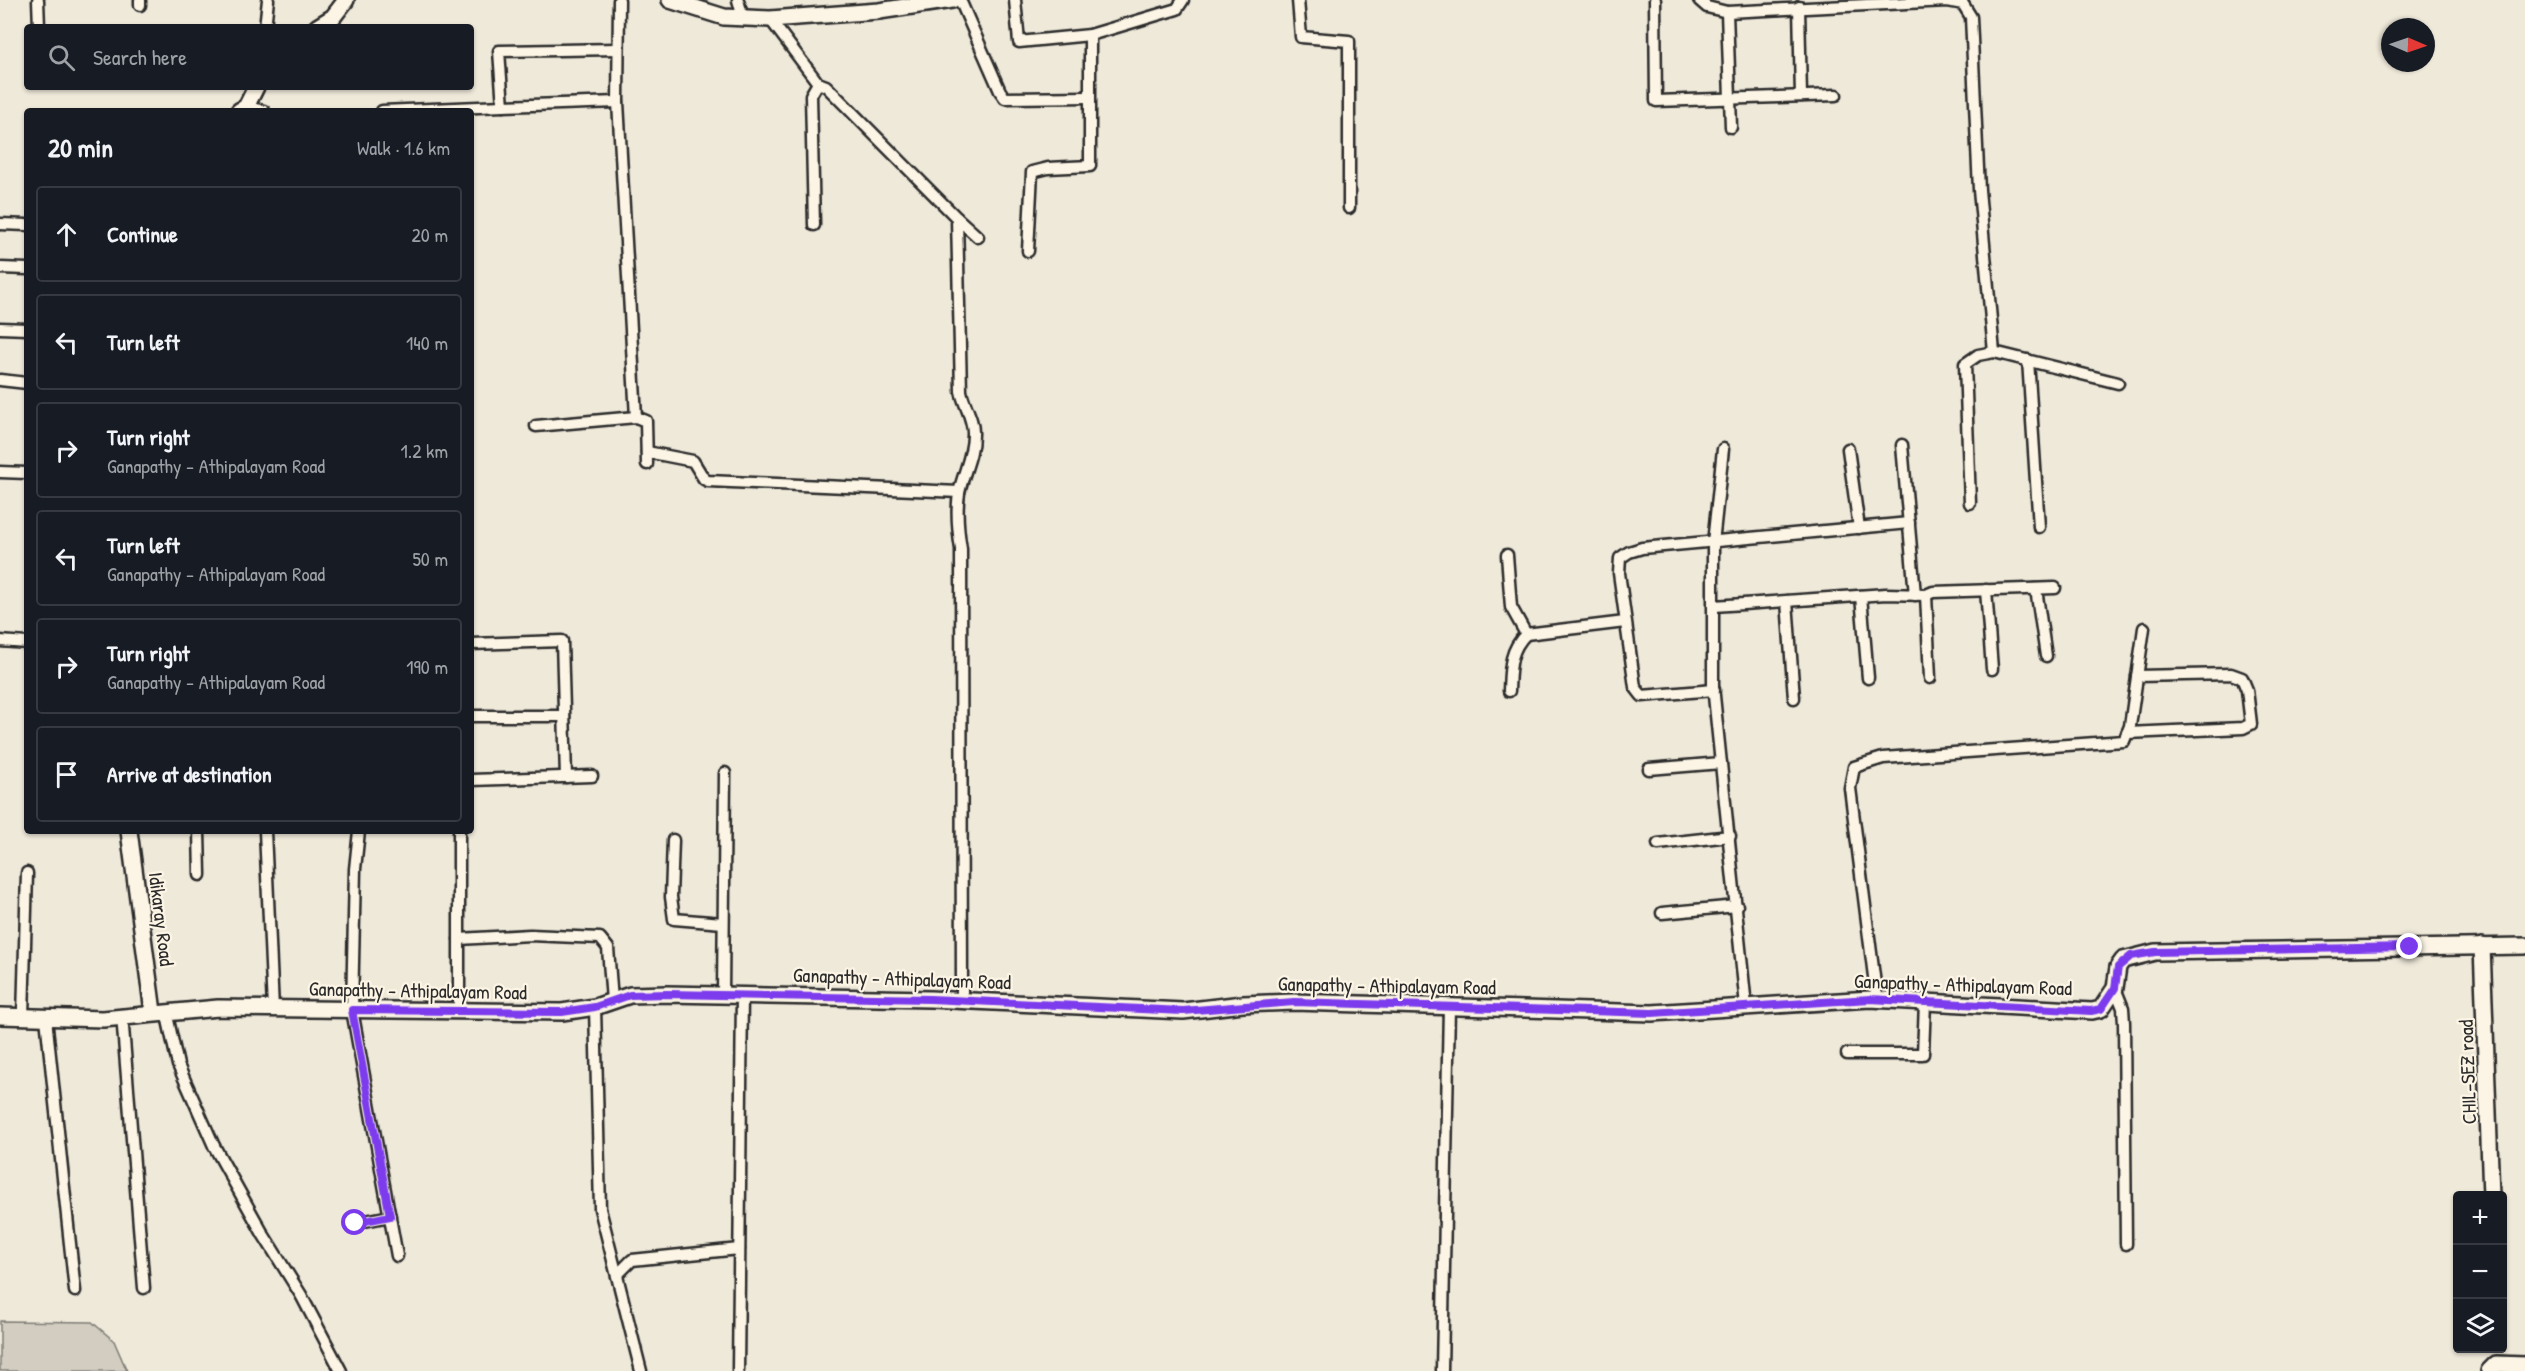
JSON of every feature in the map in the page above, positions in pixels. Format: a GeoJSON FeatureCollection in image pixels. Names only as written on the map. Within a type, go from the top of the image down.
{"type":"FeatureCollection","features":[{"type":"Feature","properties":{"kind":"main road"},"geometry":{"type":"LineString","coordinates":[[322,24],[333,17],[346,0]]}},
{"type":"Feature","properties":{"kind":"main road"},"geometry":{"type":"LineString","coordinates":[[670,0],[724,17],[770,19],[879,11],[952,0]]}},
{"type":"Feature","properties":{"kind":"main road"},"geometry":{"type":"LineString","coordinates":[[245,108],[254,90]]}},
{"type":"Feature","properties":{"kind":"main road","name":"Idikaray Road"},"geometry":{"type":"LineString","coordinates":[[130,834],[160,1012]]}},
{"type":"Feature","properties":{"kind":"main road","name":"CHIL-SEZ road"},"geometry":{"type":"LineString","coordinates":[[2482,946],[2491,1191]]}},
{"type":"Feature","properties":{"kind":"main road","name":"Ganapathy - Athipalayam Road"},"geometry":{"type":"LineString","coordinates":[[0,1016],[103,1019],[160,1012],[273,1009],[562,1012],[595,1007],[630,995],[962,1000],[1183,1011],[1294,1002],[1641,1013],[1877,1000],[2091,1011],[2101,1009],[2115,988],[2118,967],[2123,960],[2155,952],[2525,946]]}},
{"type":"Feature","properties":{"kind":"main road"},"geometry":{"type":"LineString","coordinates":[[2495,1364],[2525,1365]]}},
{"type":"Feature","properties":{"kind":"street"},"geometry":{"type":"LineString","coordinates":[[38,0],[39,24]]}},
{"type":"Feature","properties":{"kind":"street"},"geometry":{"type":"LineString","coordinates":[[265,24],[268,0]]}},
{"type":"Feature","properties":{"kind":"street"},"geometry":{"type":"LineString","coordinates":[[619,0],[618,102],[636,417]]}},
{"type":"Feature","properties":{"kind":"street"},"geometry":{"type":"LineString","coordinates":[[738,0],[743,18]]}},
{"type":"Feature","properties":{"kind":"street"},"geometry":{"type":"LineString","coordinates":[[960,0],[1005,98],[1089,97]]}},
{"type":"Feature","properties":{"kind":"street"},"geometry":{"type":"LineString","coordinates":[[1015,0],[1019,42],[1090,35],[1177,9],[1183,0]]}},
{"type":"Feature","properties":{"kind":"street"},"geometry":{"type":"LineString","coordinates":[[1298,0],[1301,38],[1344,38],[1349,41],[1349,208]]}},
{"type":"Feature","properties":{"kind":"street"},"geometry":{"type":"LineString","coordinates":[[1655,0],[1656,101],[1836,95]]}},
{"type":"Feature","properties":{"kind":"street"},"geometry":{"type":"LineString","coordinates":[[1699,0],[1707,7],[1727,12],[1947,1],[1963,4],[1971,17],[1979,190],[1994,352]]}},
{"type":"Feature","properties":{"kind":"street"},"geometry":{"type":"LineString","coordinates":[[1799,7],[1801,96]]}},
{"type":"Feature","properties":{"kind":"street"},"geometry":{"type":"LineString","coordinates":[[1727,12],[1731,127]]}},
{"type":"Feature","properties":{"kind":"street"},"geometry":{"type":"LineString","coordinates":[[770,19],[818,83],[826,86],[978,237]]}},
{"type":"Feature","properties":{"kind":"street"},"geometry":{"type":"LineString","coordinates":[[1028,250],[1032,172],[1048,168],[1090,166],[1090,35]]}},
{"type":"Feature","properties":{"kind":"street"},"geometry":{"type":"LineString","coordinates":[[503,106],[499,51],[618,49]]}},
{"type":"Feature","properties":{"kind":"street"},"geometry":{"type":"LineString","coordinates":[[814,225],[811,95],[818,83]]}},
{"type":"Feature","properties":{"kind":"street"},"geometry":{"type":"LineString","coordinates":[[455,108],[618,102]]}},
{"type":"Feature","properties":{"kind":"street"},"geometry":{"type":"LineString","coordinates":[[957,218],[961,391],[964,406],[972,421],[974,435],[971,458],[959,492],[957,521],[961,549],[962,1000]]}},
{"type":"Feature","properties":{"kind":"street"},"geometry":{"type":"LineString","coordinates":[[0,224],[24,225]]}},
{"type":"Feature","properties":{"kind":"street"},"geometry":{"type":"LineString","coordinates":[[0,268],[24,269]]}},
{"type":"Feature","properties":{"kind":"street"},"geometry":{"type":"LineString","coordinates":[[0,328],[24,328]]}},
{"type":"Feature","properties":{"kind":"street"},"geometry":{"type":"LineString","coordinates":[[1970,503],[1965,364],[1978,355],[1994,352],[2118,383]]}},
{"type":"Feature","properties":{"kind":"street"},"geometry":{"type":"LineString","coordinates":[[2028,360],[2038,527]]}},
{"type":"Feature","properties":{"kind":"street"},"geometry":{"type":"LineString","coordinates":[[0,380],[24,383]]}},
{"type":"Feature","properties":{"kind":"street"},"geometry":{"type":"LineString","coordinates":[[536,426],[636,417],[646,421],[647,464]]}},
{"type":"Feature","properties":{"kind":"street"},"geometry":{"type":"LineString","coordinates":[[1902,445],[1909,523],[1921,595],[1930,678]]}},
{"type":"Feature","properties":{"kind":"street"},"geometry":{"type":"LineString","coordinates":[[1724,449],[1713,543],[1714,690],[1746,1006]]}},
{"type":"Feature","properties":{"kind":"street"},"geometry":{"type":"LineString","coordinates":[[1848,449],[1859,528]]}},
{"type":"Feature","properties":{"kind":"street"},"geometry":{"type":"LineString","coordinates":[[647,452],[695,462],[704,479],[708,481],[959,492]]}},
{"type":"Feature","properties":{"kind":"street"},"geometry":{"type":"LineString","coordinates":[[0,472],[24,473]]}},
{"type":"Feature","properties":{"kind":"street"},"geometry":{"type":"LineString","coordinates":[[1714,690],[1641,696],[1632,677],[1619,573],[1620,558],[1642,548],[1909,523]]}},
{"type":"Feature","properties":{"kind":"street"},"geometry":{"type":"LineString","coordinates":[[1507,555],[1511,607],[1526,634]]}},
{"type":"Feature","properties":{"kind":"street"},"geometry":{"type":"LineString","coordinates":[[1714,606],[1862,596],[1921,595],[1933,592],[2055,588]]}},
{"type":"Feature","properties":{"kind":"street"},"geometry":{"type":"LineString","coordinates":[[2036,589],[2046,656]]}},
{"type":"Feature","properties":{"kind":"street"},"geometry":{"type":"LineString","coordinates":[[1986,590],[1992,669]]}},
{"type":"Feature","properties":{"kind":"street"},"geometry":{"type":"LineString","coordinates":[[1862,596],[1868,678]]}},
{"type":"Feature","properties":{"kind":"street"},"geometry":{"type":"LineString","coordinates":[[1787,601],[1794,698]]}},
{"type":"Feature","properties":{"kind":"street"},"geometry":{"type":"LineString","coordinates":[[1509,692],[1511,658],[1516,643],[1526,634],[1625,622]]}},
{"type":"Feature","properties":{"kind":"street"},"geometry":{"type":"LineString","coordinates":[[1877,1000],[1850,788],[1854,767],[1883,758],[2124,741],[2144,628]]}},
{"type":"Feature","properties":{"kind":"street"},"geometry":{"type":"LineString","coordinates":[[0,641],[24,643]]}},
{"type":"Feature","properties":{"kind":"street"},"geometry":{"type":"LineString","coordinates":[[474,644],[562,641],[566,777]]}},
{"type":"Feature","properties":{"kind":"street"},"geometry":{"type":"LineString","coordinates":[[2127,733],[2243,728],[2250,724],[2247,690],[2242,678],[2231,674],[2137,676]]}},
{"type":"Feature","properties":{"kind":"street"},"geometry":{"type":"LineString","coordinates":[[474,717],[564,716]]}},
{"type":"Feature","properties":{"kind":"street"},"geometry":{"type":"LineString","coordinates":[[1649,769],[1721,763]]}},
{"type":"Feature","properties":{"kind":"street"},"geometry":{"type":"LineString","coordinates":[[723,995],[725,773]]}},
{"type":"Feature","properties":{"kind":"street"},"geometry":{"type":"LineString","coordinates":[[474,780],[592,776]]}},
{"type":"Feature","properties":{"kind":"street"},"geometry":{"type":"LineString","coordinates":[[199,834],[200,875]]}},
{"type":"Feature","properties":{"kind":"street"},"geometry":{"type":"LineString","coordinates":[[265,834],[273,1009]]}},
{"type":"Feature","properties":{"kind":"street"},"geometry":{"type":"LineString","coordinates":[[359,834],[355,869],[352,1010],[397,1256]]}},
{"type":"Feature","properties":{"kind":"street"},"geometry":{"type":"LineString","coordinates":[[459,834],[459,1011]]}},
{"type":"Feature","properties":{"kind":"street"},"geometry":{"type":"LineString","coordinates":[[1658,844],[1730,836]]}},
{"type":"Feature","properties":{"kind":"street"},"geometry":{"type":"LineString","coordinates":[[673,840],[671,897],[674,919],[723,924]]}},
{"type":"Feature","properties":{"kind":"street"},"geometry":{"type":"LineString","coordinates":[[22,1017],[27,873]]}},
{"type":"Feature","properties":{"kind":"street"},"geometry":{"type":"LineString","coordinates":[[1662,913],[1737,906]]}},
{"type":"Feature","properties":{"kind":"street"},"geometry":{"type":"LineString","coordinates":[[459,939],[530,935],[600,938],[609,948],[612,1001]]}},
{"type":"Feature","properties":{"kind":"street"},"geometry":{"type":"LineString","coordinates":[[2115,988],[2123,1008],[2124,1023],[2126,1244]]}},
{"type":"Feature","properties":{"kind":"street"},"geometry":{"type":"LineString","coordinates":[[738,1371],[742,995]]}},
{"type":"Feature","properties":{"kind":"street"},"geometry":{"type":"LineString","coordinates":[[1846,1054],[1923,1054],[1925,1002]]}},
{"type":"Feature","properties":{"kind":"street"},"geometry":{"type":"LineString","coordinates":[[1442,1371],[1449,1006]]}},
{"type":"Feature","properties":{"kind":"street"},"geometry":{"type":"LineString","coordinates":[[595,1007],[600,1209],[641,1371]]}},
{"type":"Feature","properties":{"kind":"street"},"geometry":{"type":"LineString","coordinates":[[160,1012],[178,1065],[214,1146],[263,1234],[301,1295],[319,1332],[333,1351],[341,1371]]}},
{"type":"Feature","properties":{"kind":"street"},"geometry":{"type":"LineString","coordinates":[[122,1015],[144,1288]]}},
{"type":"Feature","properties":{"kind":"street"},"geometry":{"type":"LineString","coordinates":[[46,1018],[75,1291]]}},
{"type":"Feature","properties":{"kind":"street"},"geometry":{"type":"LineString","coordinates":[[355,1223],[390,1216]]}},
{"type":"Feature","properties":{"kind":"street"},"geometry":{"type":"LineString","coordinates":[[617,1275],[632,1260],[739,1249]]}},
{"type":"Feature","properties":{"kind":"shaded area"},"geometry":{"type":"Polygon","coordinates":[[[0,1321],[92,1322],[114,1341],[127,1371],[0,1371],[0,1321]]]}},
{"type":"Feature","properties":{"kind":"route"},"geometry":{"type":"LineString","coordinates":[[355,1223],[390,1216],[352,1010],[562,1012],[595,1007],[630,995],[667,994],[930,999],[1183,1011],[1243,1004],[1294,1002],[1652,1013],[1870,999],[2091,1011],[2101,1009],[2115,988],[2118,967],[2123,960],[2131,956],[2155,952],[2410,947]]}}]}
